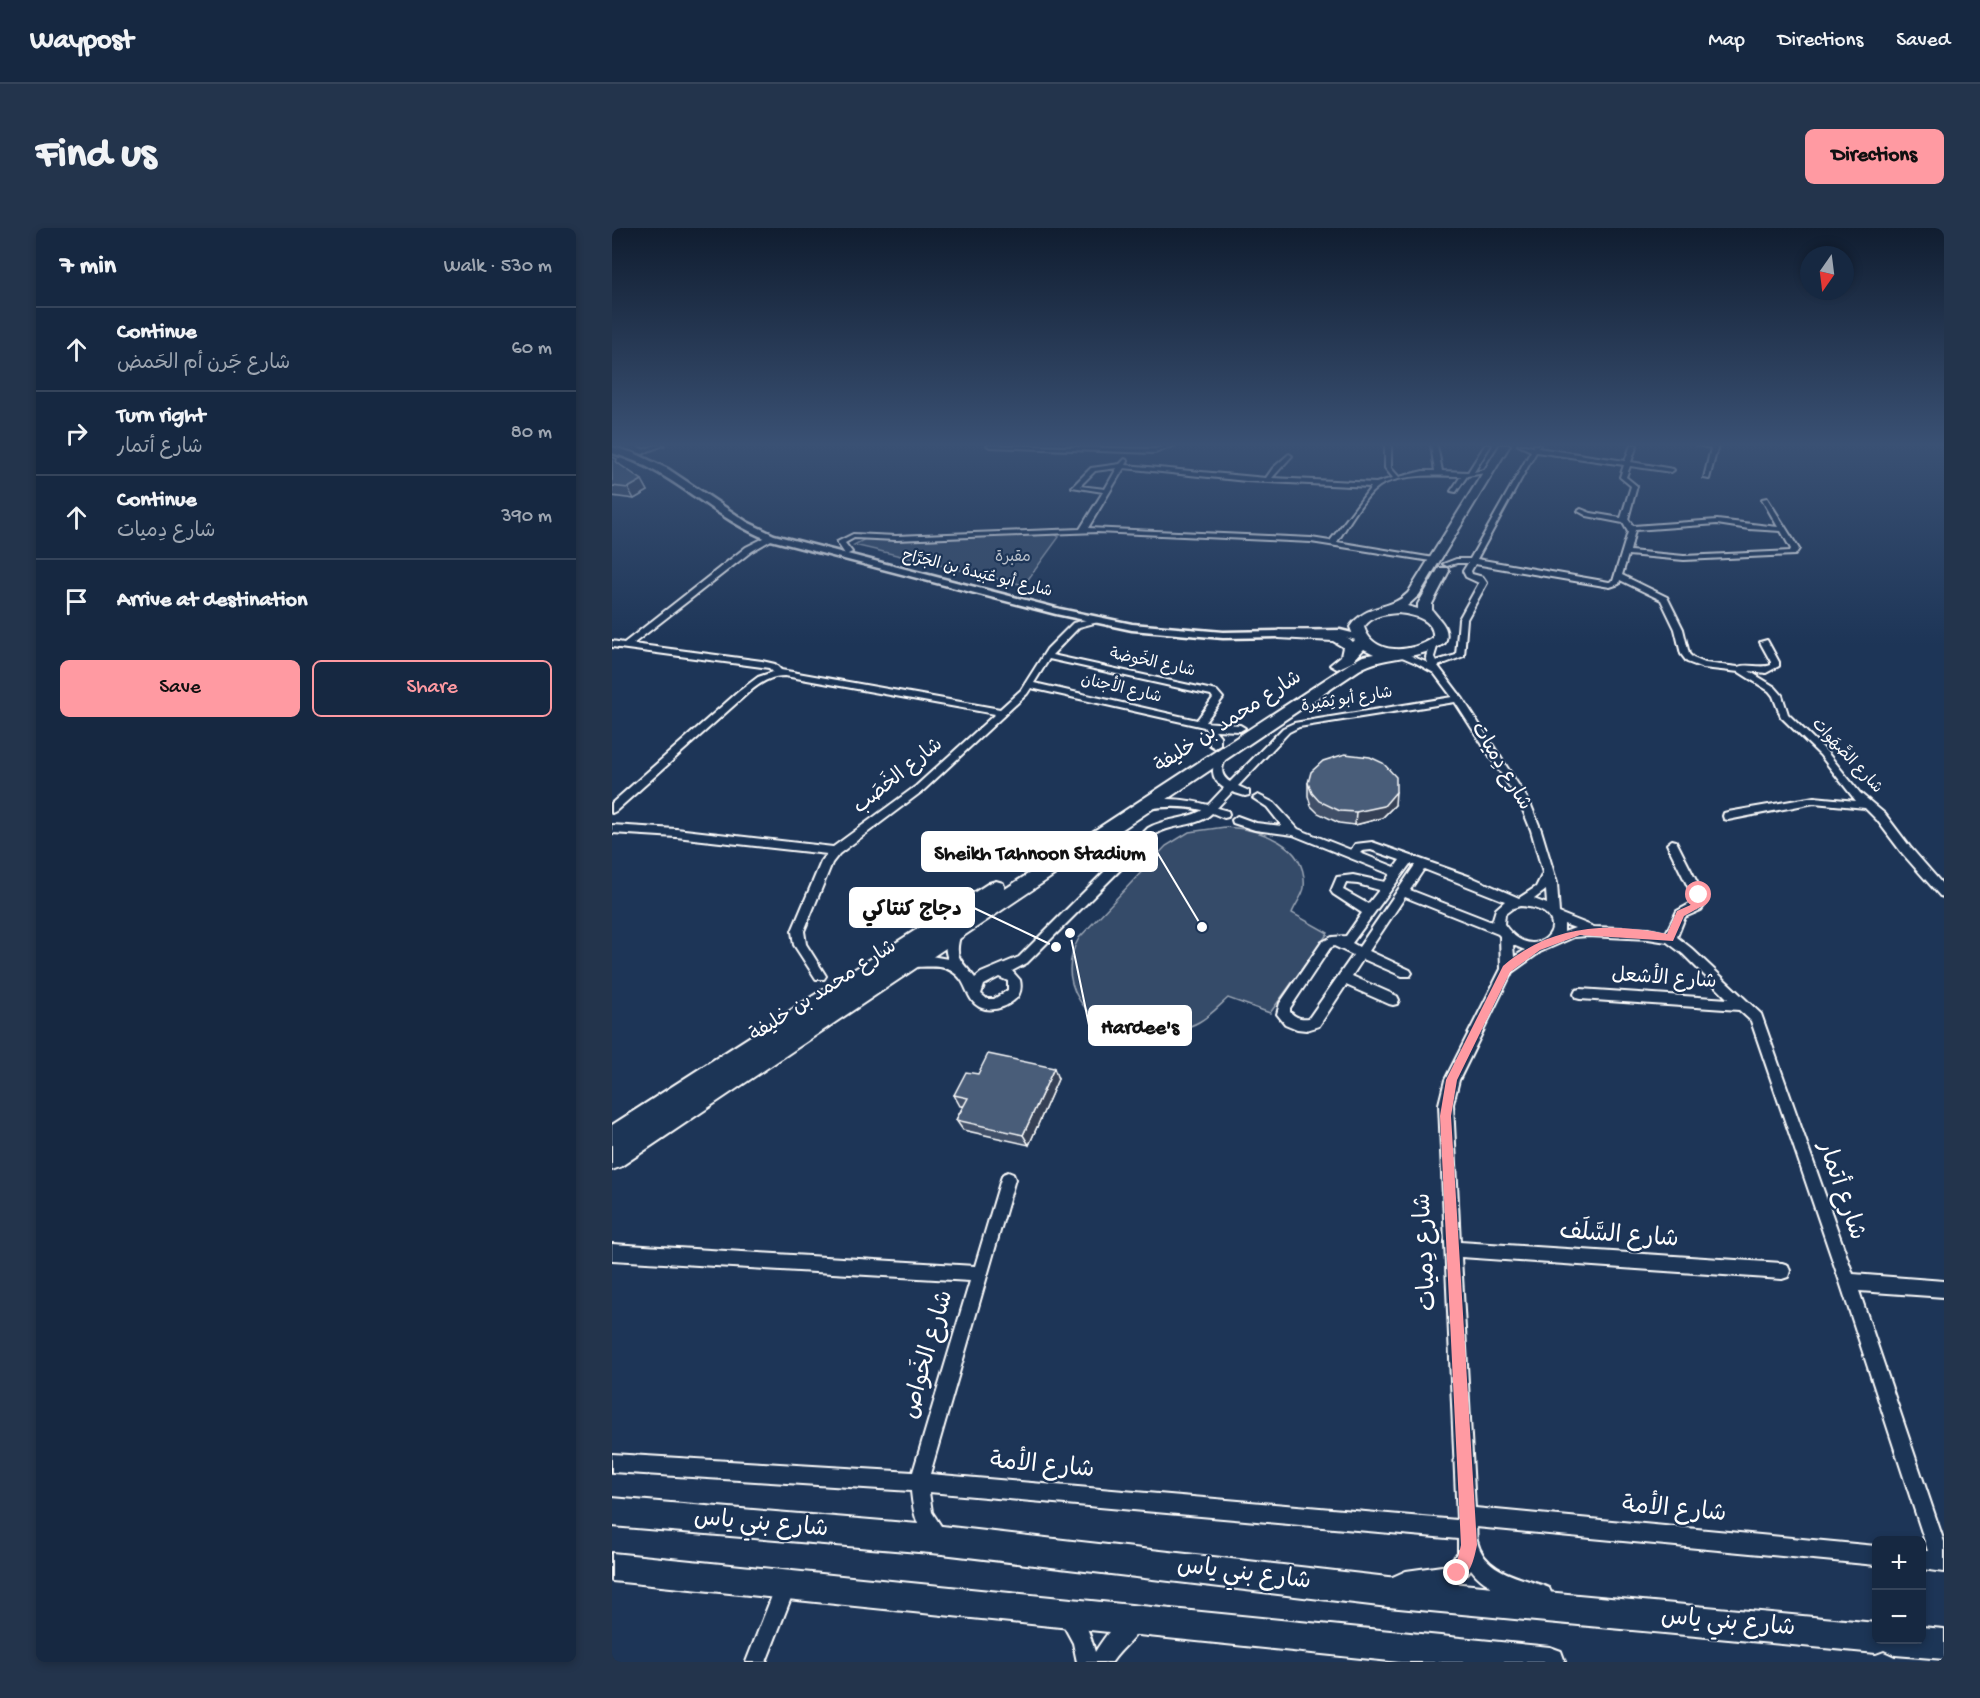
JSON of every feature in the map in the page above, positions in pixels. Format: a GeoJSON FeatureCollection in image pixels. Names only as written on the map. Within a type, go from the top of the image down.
{"type":"FeatureCollection","features":[{"type":"Feature","properties":{"kind":"highway"},"geometry":{"type":"LineString","coordinates":[[1397,654],[1375,649],[1361,633],[1370,614],[1386,610],[1410,599],[1434,560],[1455,512]]}},
{"type":"Feature","properties":{"kind":"highway"},"geometry":{"type":"LineString","coordinates":[[1433,647],[1440,640],[1442,633],[1439,625],[1425,610],[1425,604],[1476,512]]}},
{"type":"Feature","properties":{"kind":"highway"},"geometry":{"type":"LineString","coordinates":[[1386,610],[1411,610],[1431,618]]}},
{"type":"Feature","properties":{"kind":"highway","name":"شارع محمد بن خليفة"},"geometry":{"type":"LineString","coordinates":[[612,1159],[1140,808],[1219,749],[1240,728],[1347,659],[1355,652],[1361,633]]}},
{"type":"Feature","properties":{"kind":"highway"},"geometry":{"type":"LineString","coordinates":[[1279,634],[1340,639],[1350,646],[1347,659]]}},
{"type":"Feature","properties":{"kind":"highway","name":"شارع محمد بن خليفة"},"geometry":{"type":"LineString","coordinates":[[612,1138],[1219,749],[1360,663],[1397,654],[1412,654],[1433,647]]}},
{"type":"Feature","properties":{"kind":"main road","name":"شارع أبو عُبَيدة بن الجَرَّاح"},"geometry":{"type":"LineString","coordinates":[[726,512],[745,525],[770,537],[1074,620],[1095,620],[1191,633],[1361,633]]}},
{"type":"Feature","properties":{"kind":"main road","name":"شارع أبو عُبَيدة بن الجَرَّاح"},"geometry":{"type":"LineString","coordinates":[[742,512],[760,524],[786,536],[1088,612],[1147,623],[1189,627],[1254,629],[1332,627],[1361,633]]}},
{"type":"Feature","properties":{"kind":"main road","name":"شارع بني ياس"},"geometry":{"type":"LineString","coordinates":[[612,1512],[942,1540],[1388,1592],[1872,1638]]}},
{"type":"Feature","properties":{"kind":"main road"},"geometry":{"type":"LineString","coordinates":[[612,1567],[1543,1662]]}},
{"type":"Feature","properties":{"kind":"main road"},"geometry":{"type":"LineString","coordinates":[[1926,1643],[1944,1644]]}},
{"type":"Feature","properties":{"kind":"street"},"geometry":{"type":"LineString","coordinates":[[1083,530],[1094,512]]}},
{"type":"Feature","properties":{"kind":"street"},"geometry":{"type":"LineString","coordinates":[[1333,542],[1355,512]]}},
{"type":"Feature","properties":{"kind":"street"},"geometry":{"type":"LineString","coordinates":[[1434,668],[1442,660],[1457,658],[1460,655],[1463,619],[1483,583],[1480,579],[1468,574],[1499,512]]}},
{"type":"Feature","properties":{"kind":"street"},"geometry":{"type":"LineString","coordinates":[[1454,551],[1461,557],[1473,561],[1605,586],[1614,584],[1632,532],[1631,528],[1624,521],[1583,512]]}},
{"type":"Feature","properties":{"kind":"street"},"geometry":{"type":"LineString","coordinates":[[1624,521],[1627,512]]}},
{"type":"Feature","properties":{"kind":"street"},"geometry":{"type":"LineString","coordinates":[[1625,553],[1684,558],[1792,553],[1795,549],[1773,512]]}},
{"type":"Feature","properties":{"kind":"street"},"geometry":{"type":"LineString","coordinates":[[1631,528],[1717,522],[1783,529]]}},
{"type":"Feature","properties":{"kind":"street"},"geometry":{"type":"LineString","coordinates":[[848,552],[841,542],[853,536],[920,537],[1083,530],[1333,542],[1434,560]]}},
{"type":"Feature","properties":{"kind":"street"},"geometry":{"type":"LineString","coordinates":[[626,646],[749,549],[770,537]]}},
{"type":"Feature","properties":{"kind":"street"},"geometry":{"type":"LineString","coordinates":[[1447,564],[1473,561]]}},
{"type":"Feature","properties":{"kind":"street","name":"شارع الصَّهَوات"},"geometry":{"type":"LineString","coordinates":[[1618,576],[1664,599],[1679,629],[1685,654],[1690,660],[1703,665],[1735,668],[1772,689],[1777,695],[1784,716],[1823,753],[1944,892]]}},
{"type":"Feature","properties":{"kind":"street","name":"شارع الخَصَب"},"geometry":{"type":"LineString","coordinates":[[819,976],[800,945],[798,931],[827,862],[835,851],[920,788],[1002,712],[1029,685],[1074,620]]}},
{"type":"Feature","properties":{"kind":"street"},"geometry":{"type":"LineString","coordinates":[[1735,668],[1766,670],[1774,667],[1775,662],[1764,642]]}},
{"type":"Feature","properties":{"kind":"street"},"geometry":{"type":"LineString","coordinates":[[612,644],[766,664],[778,672],[1002,712]]}},
{"type":"Feature","properties":{"kind":"street"},"geometry":{"type":"LineString","coordinates":[[1433,647],[1431,654],[1434,668]]}},
{"type":"Feature","properties":{"kind":"street","name":"شارع دِميات"},"geometry":{"type":"LineString","coordinates":[[1397,654],[1434,668],[1458,699],[1525,803],[1536,830],[1548,872],[1554,915]]}},
{"type":"Feature","properties":{"kind":"street","name":"شارع الخَوضة"},"geometry":{"type":"LineString","coordinates":[[1047,656],[1214,693],[1217,695],[1216,701],[1203,724]]}},
{"type":"Feature","properties":{"kind":"street"},"geometry":{"type":"LineString","coordinates":[[612,809],[741,694],[762,678],[778,672]]}},
{"type":"Feature","properties":{"kind":"street","name":"شارع الأجنان"},"geometry":{"type":"LineString","coordinates":[[1029,685],[1203,724],[1240,728]]}},
{"type":"Feature","properties":{"kind":"street","name":"شارع أبو ثِمَيرة"},"geometry":{"type":"LineString","coordinates":[[996,972],[1023,960],[1152,831],[1170,821],[1199,818],[1211,809],[1226,785],[1291,727],[1458,699]]}},
{"type":"Feature","properties":{"kind":"street"},"geometry":{"type":"LineString","coordinates":[[1203,724],[1215,736],[1219,749],[1216,771],[1226,785],[1245,793]]}},
{"type":"Feature","properties":{"kind":"street"},"geometry":{"type":"LineString","coordinates":[[1140,808],[1162,803],[1211,800],[1217,797],[1226,785]]}},
{"type":"Feature","properties":{"kind":"street"},"geometry":{"type":"LineString","coordinates":[[1258,798],[1270,803],[1295,832]]}},
{"type":"Feature","properties":{"kind":"street"},"geometry":{"type":"LineString","coordinates":[[1728,816],[1814,801],[1833,800],[1866,805]]}},
{"type":"Feature","properties":{"kind":"street"},"geometry":{"type":"LineString","coordinates":[[1185,802],[1224,814]]}},
{"type":"Feature","properties":{"kind":"street"},"geometry":{"type":"LineString","coordinates":[[1264,827],[1275,821],[1278,812]]}},
{"type":"Feature","properties":{"kind":"street"},"geometry":{"type":"LineString","coordinates":[[1237,820],[1295,832],[1397,872]]}},
{"type":"Feature","properties":{"kind":"street"},"geometry":{"type":"LineString","coordinates":[[612,829],[676,833],[835,851]]}},
{"type":"Feature","properties":{"kind":"street"},"geometry":{"type":"LineString","coordinates":[[1402,892],[1504,934],[1526,946],[1537,947],[1573,933],[1596,931],[1648,934],[1670,938],[1681,914],[1697,907],[1701,902],[1672,844]]}},
{"type":"Feature","properties":{"kind":"street"},"geometry":{"type":"LineString","coordinates":[[1353,855],[1359,847],[1367,845],[1422,863],[1519,902],[1538,904],[1554,915],[1596,931]]}},
{"type":"Feature","properties":{"kind":"street"},"geometry":{"type":"LineString","coordinates":[[1407,859],[1350,939],[1346,942],[1336,941],[1326,945],[1284,1007],[1285,1016],[1302,1025],[1314,1022],[1422,863]]}},
{"type":"Feature","properties":{"kind":"street"},"geometry":{"type":"LineString","coordinates":[[1504,934],[1498,924],[1500,912],[1504,907],[1519,902],[1540,890],[1548,872]]}},
{"type":"Feature","properties":{"kind":"street"},"geometry":{"type":"LineString","coordinates":[[1369,912],[1359,903],[1340,895],[1337,886],[1341,880],[1352,878],[1377,886],[1387,886]]}},
{"type":"Feature","properties":{"kind":"street"},"geometry":{"type":"LineString","coordinates":[[1553,941],[1559,930],[1554,915]]}},
{"type":"Feature","properties":{"kind":"street"},"geometry":{"type":"LineString","coordinates":[[910,962],[938,961],[959,967],[975,973],[1008,974],[1015,981],[1011,996],[997,1004],[981,1002],[968,977],[959,967],[951,956],[950,950],[955,933]]}},
{"type":"Feature","properties":{"kind":"street","name":"شارع دِميات"},"geometry":{"type":"LineString","coordinates":[[1388,1592],[1415,1576],[1450,1576],[1457,1573],[1466,1561],[1468,1531],[1446,1116],[1448,1091],[1452,1080],[1507,969],[1508,956],[1504,934]]}},
{"type":"Feature","properties":{"kind":"street","name":"شارع أتمار"},"geometry":{"type":"LineString","coordinates":[[1670,938],[1744,1005],[1760,1026],[1943,1562]]}},
{"type":"Feature","properties":{"kind":"street"},"geometry":{"type":"LineString","coordinates":[[1336,941],[1406,973]]}},
{"type":"Feature","properties":{"kind":"street","name":"شارع دِميات"},"geometry":{"type":"LineString","coordinates":[[1507,969],[1537,947]]}},
{"type":"Feature","properties":{"kind":"street","name":"شارع أبو ثِمَيرة"},"geometry":{"type":"LineString","coordinates":[[1015,981],[1023,960]]}},
{"type":"Feature","properties":{"kind":"street"},"geometry":{"type":"LineString","coordinates":[[974,991],[980,980],[996,972]]}},
{"type":"Feature","properties":{"kind":"street"},"geometry":{"type":"LineString","coordinates":[[1344,978],[1393,1000]]}},
{"type":"Feature","properties":{"kind":"street","name":"شارع الأشعل"},"geometry":{"type":"LineString","coordinates":[[1580,994],[1744,1005]]}},
{"type":"Feature","properties":{"kind":"street","name":"شارع الخَواص"},"geometry":{"type":"LineString","coordinates":[[942,1540],[934,1533],[923,1516],[919,1482],[1008,1179]]}},
{"type":"Feature","properties":{"kind":"street","name":"شارع السَّلَف"},"geometry":{"type":"LineString","coordinates":[[1452,1250],[1782,1271]]}},
{"type":"Feature","properties":{"kind":"street"},"geometry":{"type":"LineString","coordinates":[[612,1252],[979,1274]]}},
{"type":"Feature","properties":{"kind":"street"},"geometry":{"type":"LineString","coordinates":[[1848,1282],[1944,1289]]}},
{"type":"Feature","properties":{"kind":"street","name":"شارع الأمة"},"geometry":{"type":"LineString","coordinates":[[612,1463],[919,1482],[1468,1531],[1872,1556]]}},
{"type":"Feature","properties":{"kind":"street","name":"شارع دِميات"},"geometry":{"type":"LineString","coordinates":[[1468,1531],[1478,1564],[1492,1579],[1537,1593],[1567,1609]]}},
{"type":"Feature","properties":{"kind":"street"},"geometry":{"type":"LineString","coordinates":[[1926,1560],[1943,1562]]}},
{"type":"Feature","properties":{"kind":"street"},"geometry":{"type":"LineString","coordinates":[[756,1662],[786,1584]]}},
{"type":"Feature","properties":{"kind":"street"},"geometry":{"type":"LineString","coordinates":[[1067,1613],[1082,1640],[1087,1662]]}},
{"type":"Feature","properties":{"kind":"street"},"geometry":{"type":"LineString","coordinates":[[1100,1662],[1112,1643],[1137,1620]]}},
{"type":"Feature","properties":{"kind":"green space","name":"مقبرة"},"geometry":{"type":"Polygon","coordinates":[[[1053,533],[1059,537],[1024,585],[854,545],[865,539],[1053,533]]]}},
{"type":"Feature","properties":{"kind":"green space"},"geometry":{"type":"Polygon","coordinates":[[[1225,827],[1253,831],[1279,842],[1290,850],[1298,860],[1303,873],[1304,888],[1292,913],[1328,933],[1270,1013],[1228,998],[1199,1022],[1166,1033],[1135,1034],[1116,1029],[1099,1020],[1085,1008],[1075,993],[1070,976],[1071,957],[1079,938],[1166,846],[1189,832],[1225,827]]]}},
{"type":"Feature","properties":{"kind":"building"},"geometry":{"type":"Polygon","coordinates":[[[1345,754],[1370,757],[1383,763],[1396,777],[1396,792],[1384,806],[1356,812],[1340,811],[1319,801],[1312,793],[1308,783],[1311,772],[1323,761],[1345,754]]]}},
{"type":"Feature","properties":{"kind":"building"},"geometry":{"type":"Polygon","coordinates":[[[988,1054],[1054,1068],[1023,1135],[956,1120],[968,1098],[954,1095],[966,1072],[978,1074],[988,1054]]]}},
{"type":"Feature","properties":{"kind":"place","name":"Sheikh Tahnoon Stadium"},"geometry":{"type":"Point","coordinates":[1202,927]}},
{"type":"Feature","properties":{"kind":"place","name":"Hardee's"},"geometry":{"type":"Point","coordinates":[1070,933]}},
{"type":"Feature","properties":{"kind":"place","name":"دجاج كنتاكي"},"geometry":{"type":"Point","coordinates":[1056,947]}},
{"type":"Feature","properties":{"kind":"route"},"geometry":{"type":"LineString","coordinates":[[1457,1573],[1466,1561],[1469,1545],[1450,1203],[1446,1116],[1448,1091],[1507,969],[1518,960],[1537,947],[1573,933],[1596,931],[1659,935],[1670,938],[1681,914],[1700,905],[1699,895]]}}]}
